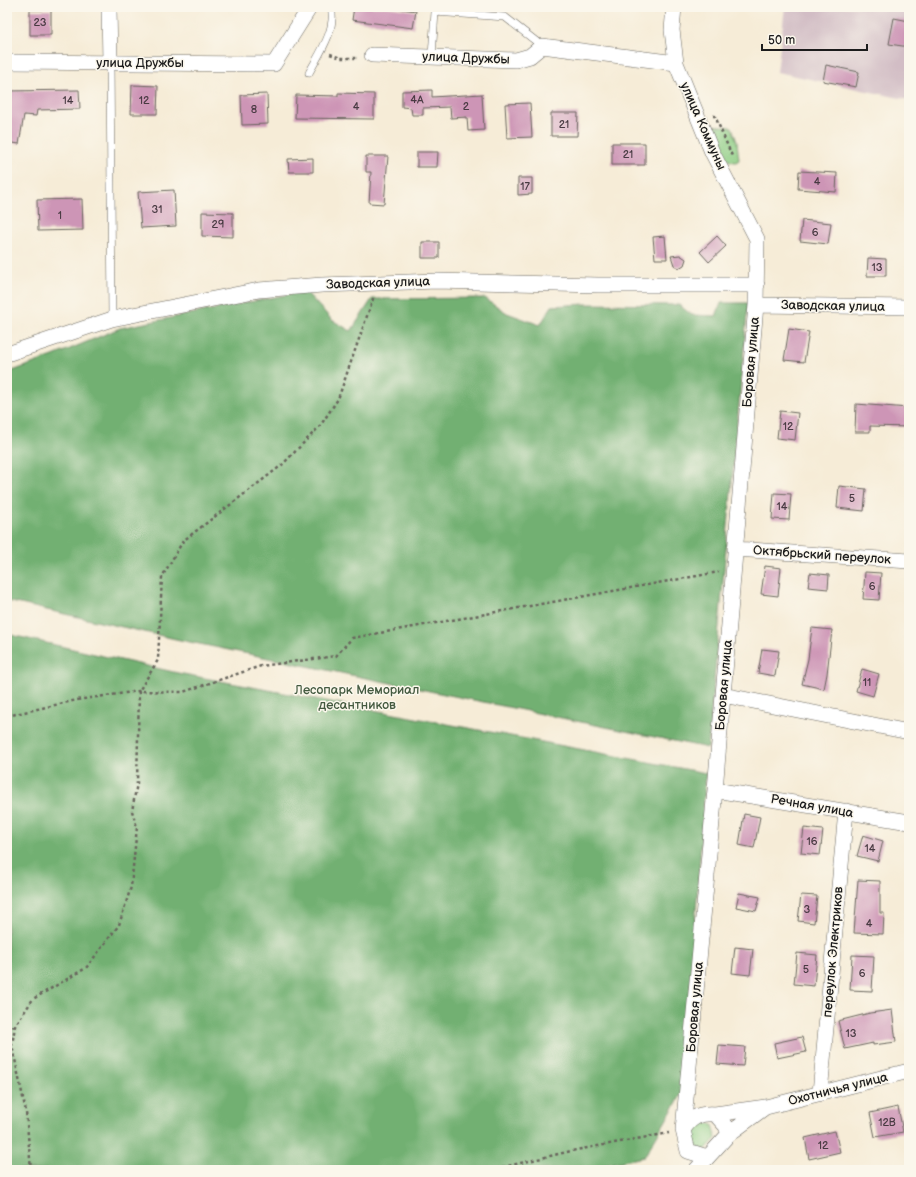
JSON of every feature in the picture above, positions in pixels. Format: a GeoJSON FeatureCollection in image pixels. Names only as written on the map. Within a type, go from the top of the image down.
{"type":"FeatureCollection","features":[{"type":"Feature","properties":{"kind":"street"},"geometry":{"type":"LineString","coordinates":[[109,7],[110,62]]}},
{"type":"Feature","properties":{"kind":"street","name":"улица Дружбы"},"geometry":{"type":"LineString","coordinates":[[7,62],[274,64],[310,7]]}},
{"type":"Feature","properties":{"kind":"street","name":"улица Коммуны"},"geometry":{"type":"LineString","coordinates":[[674,7],[672,30],[676,63],[712,152],[757,239]]}},
{"type":"Feature","properties":{"kind":"street"},"geometry":{"type":"LineString","coordinates":[[542,46],[676,63]]}},
{"type":"Feature","properties":{"kind":"street","name":"улица Дружбы"},"geometry":{"type":"LineString","coordinates":[[372,55],[516,60],[530,56],[542,46]]}},
{"type":"Feature","properties":{"kind":"street","name":"Боровая улица"},"geometry":{"type":"LineString","coordinates":[[683,1130],[715,790],[756,305],[757,239]]}},
{"type":"Feature","properties":{"kind":"street","name":"Заводская улица"},"geometry":{"type":"LineString","coordinates":[[7,354],[112,319],[259,290],[322,285],[437,281],[757,285]]}},
{"type":"Feature","properties":{"kind":"street","name":"Заводская улица"},"geometry":{"type":"LineString","coordinates":[[756,305],[909,307]]}},
{"type":"Feature","properties":{"kind":"street","name":"Октябрьский переулок"},"geometry":{"type":"LineString","coordinates":[[735,550],[909,561]]}},
{"type":"Feature","properties":{"kind":"street"},"geometry":{"type":"LineString","coordinates":[[722,695],[909,732]]}},
{"type":"Feature","properties":{"kind":"street","name":"Речная улица"},"geometry":{"type":"LineString","coordinates":[[715,790],[909,822]]}},
{"type":"Feature","properties":{"kind":"street","name":"переулок Электриков"},"geometry":{"type":"LineString","coordinates":[[820,1093],[846,811]]}},
{"type":"Feature","properties":{"kind":"street","name":"Охотничья улица"},"geometry":{"type":"LineString","coordinates":[[709,1114],[766,1107],[909,1071]]}},
{"type":"Feature","properties":{"kind":"street"},"geometry":{"type":"LineString","coordinates":[[686,1106],[709,1114],[726,1126],[729,1134],[696,1170]]}},
{"type":"Feature","properties":{"kind":"street","name":"Охотничья улица"},"geometry":{"type":"LineString","coordinates":[[729,1134],[766,1107]]}},
{"type":"Feature","properties":{"kind":"street"},"geometry":{"type":"LineString","coordinates":[[687,1170],[688,1151],[683,1130],[694,1117],[709,1114]]}},
{"type":"Feature","properties":{"kind":"street"},"geometry":{"type":"LineString","coordinates":[[688,1151],[707,1157]]}},
{"type":"Feature","properties":{"kind":"lane"},"geometry":{"type":"LineString","coordinates":[[310,73],[330,29],[333,15],[331,7]]}},
{"type":"Feature","properties":{"kind":"lane"},"geometry":{"type":"LineString","coordinates":[[432,56],[435,12],[505,17],[542,46]]}},
{"type":"Feature","properties":{"kind":"lane"},"geometry":{"type":"LineString","coordinates":[[110,62],[112,319]]}},
{"type":"Feature","properties":{"kind":"path"},"geometry":{"type":"LineString","coordinates":[[320,51],[341,58],[366,59],[372,55]]}},
{"type":"Feature","properties":{"kind":"path"},"geometry":{"type":"LineString","coordinates":[[719,126],[732,156]]}},
{"type":"Feature","properties":{"kind":"path"},"geometry":{"type":"LineString","coordinates":[[31,1170],[26,1112],[12,1045],[15,1026],[33,999],[86,968],[119,925],[131,888],[137,827],[132,811],[137,783],[138,691],[158,660],[162,577],[183,541],[282,465],[320,426],[338,399],[378,284]]}},
{"type":"Feature","properties":{"kind":"path"},"geometry":{"type":"LineString","coordinates":[[7,716],[77,700],[138,691],[183,692],[261,666],[336,656],[352,638],[711,572],[733,572]]}},
{"type":"Feature","properties":{"kind":"path"},"geometry":{"type":"LineString","coordinates":[[7,1030],[15,1026]]}},
{"type":"Feature","properties":{"kind":"path"},"geometry":{"type":"LineString","coordinates":[[491,1170],[571,1151],[683,1130]]}},
{"type":"Feature","properties":{"kind":"shaded area"},"geometry":{"type":"Polygon","coordinates":[[[785,7],[909,7],[909,100],[777,72],[785,7]]]}},
{"type":"Feature","properties":{"kind":"green space"},"geometry":{"type":"Polygon","coordinates":[[[709,125],[732,127],[737,142],[739,160],[736,162],[730,161],[721,154],[715,143],[709,125]]]}},
{"type":"Feature","properties":{"kind":"green space"},"geometry":{"type":"Polygon","coordinates":[[[305,291],[332,320],[351,331],[372,299],[485,298],[507,313],[540,325],[552,306],[585,304],[679,305],[692,315],[716,316],[721,303],[748,303],[708,748],[180,640],[7,601],[7,373],[53,356],[120,328],[305,291]]]}},
{"type":"Feature","properties":{"kind":"green space"},"geometry":{"type":"Polygon","coordinates":[[[7,634],[178,673],[706,773],[683,1092],[644,1157],[579,1170],[7,1170],[7,634]]]}},
{"type":"Feature","properties":{"kind":"green space"},"geometry":{"type":"Polygon","coordinates":[[[705,1121],[713,1125],[716,1138],[705,1150],[695,1150],[688,1133],[692,1126],[705,1121]]]}},
{"type":"Feature","properties":{"kind":"building"},"geometry":{"type":"Polygon","coordinates":[[[354,7],[388,7],[416,11],[413,28],[352,20],[354,7]]]}},
{"type":"Feature","properties":{"kind":"building"},"geometry":{"type":"Polygon","coordinates":[[[30,10],[51,10],[51,35],[30,35],[30,10]]]}},
{"type":"Feature","properties":{"kind":"building"},"geometry":{"type":"Polygon","coordinates":[[[894,18],[909,21],[909,47],[889,44],[894,18]]]}},
{"type":"Feature","properties":{"kind":"building"},"geometry":{"type":"Polygon","coordinates":[[[826,65],[859,72],[856,87],[823,81],[826,65]]]}},
{"type":"Feature","properties":{"kind":"building"},"geometry":{"type":"Polygon","coordinates":[[[132,85],[158,86],[157,114],[131,114],[132,85]]]}},
{"type":"Feature","properties":{"kind":"building"},"geometry":{"type":"Polygon","coordinates":[[[79,90],[80,109],[37,110],[36,116],[24,115],[19,144],[7,142],[7,91],[79,90]]]}},
{"type":"Feature","properties":{"kind":"building"},"geometry":{"type":"Polygon","coordinates":[[[432,90],[432,97],[482,94],[484,130],[468,131],[467,117],[451,118],[450,107],[423,108],[423,115],[412,115],[411,108],[402,107],[402,91],[432,90]]]}},
{"type":"Feature","properties":{"kind":"building"},"geometry":{"type":"Polygon","coordinates":[[[338,93],[374,94],[374,119],[295,118],[296,95],[338,96],[338,93]]]}},
{"type":"Feature","properties":{"kind":"building"},"geometry":{"type":"Polygon","coordinates":[[[267,94],[268,124],[242,125],[241,95],[267,94]]]}},
{"type":"Feature","properties":{"kind":"building"},"geometry":{"type":"Polygon","coordinates":[[[530,103],[532,137],[507,138],[505,104],[530,103]]]}},
{"type":"Feature","properties":{"kind":"building"},"geometry":{"type":"Polygon","coordinates":[[[551,113],[578,113],[577,136],[551,136],[551,113]]]}},
{"type":"Feature","properties":{"kind":"building"},"geometry":{"type":"Polygon","coordinates":[[[612,143],[645,143],[645,165],[612,165],[612,143]]]}},
{"type":"Feature","properties":{"kind":"building"},"geometry":{"type":"Polygon","coordinates":[[[417,152],[438,152],[437,167],[417,167],[417,152]]]}},
{"type":"Feature","properties":{"kind":"building"},"geometry":{"type":"Polygon","coordinates":[[[366,156],[388,156],[384,204],[369,203],[371,172],[366,172],[366,156]]]}},
{"type":"Feature","properties":{"kind":"building"},"geometry":{"type":"Polygon","coordinates":[[[313,158],[313,172],[289,172],[288,159],[313,158]]]}},
{"type":"Feature","properties":{"kind":"building"},"geometry":{"type":"Polygon","coordinates":[[[799,171],[837,173],[836,192],[798,189],[799,171]]]}},
{"type":"Feature","properties":{"kind":"building"},"geometry":{"type":"Polygon","coordinates":[[[518,178],[532,178],[532,194],[518,195],[518,178]]]}},
{"type":"Feature","properties":{"kind":"building"},"geometry":{"type":"Polygon","coordinates":[[[174,190],[176,226],[141,228],[138,192],[174,190]]]}},
{"type":"Feature","properties":{"kind":"building"},"geometry":{"type":"Polygon","coordinates":[[[82,199],[83,230],[38,231],[37,200],[82,199]]]}},
{"type":"Feature","properties":{"kind":"building"},"geometry":{"type":"Polygon","coordinates":[[[202,212],[233,213],[233,237],[202,236],[202,212]]]}},
{"type":"Feature","properties":{"kind":"building"},"geometry":{"type":"Polygon","coordinates":[[[802,220],[831,223],[828,244],[800,241],[802,220]]]}},
{"type":"Feature","properties":{"kind":"building"},"geometry":{"type":"Polygon","coordinates":[[[665,236],[667,259],[655,259],[653,237],[665,236]]]}},
{"type":"Feature","properties":{"kind":"building"},"geometry":{"type":"Polygon","coordinates":[[[717,236],[726,246],[709,262],[700,252],[717,236]]]}},
{"type":"Feature","properties":{"kind":"building"},"geometry":{"type":"Polygon","coordinates":[[[422,242],[439,242],[439,258],[422,258],[422,242]]]}},
{"type":"Feature","properties":{"kind":"building"},"geometry":{"type":"Polygon","coordinates":[[[680,255],[686,259],[684,265],[679,268],[674,265],[671,256],[680,255]]]}},
{"type":"Feature","properties":{"kind":"building"},"geometry":{"type":"Polygon","coordinates":[[[868,258],[886,259],[886,276],[867,276],[868,258]]]}},
{"type":"Feature","properties":{"kind":"building"},"geometry":{"type":"Polygon","coordinates":[[[789,329],[809,332],[804,362],[784,360],[789,329]]]}},
{"type":"Feature","properties":{"kind":"building"},"geometry":{"type":"Polygon","coordinates":[[[856,404],[909,408],[909,427],[870,426],[870,432],[855,432],[856,404]]]}},
{"type":"Feature","properties":{"kind":"building"},"geometry":{"type":"Polygon","coordinates":[[[780,411],[798,413],[795,440],[777,438],[780,411]]]}},
{"type":"Feature","properties":{"kind":"building"},"geometry":{"type":"Polygon","coordinates":[[[839,486],[866,489],[864,511],[837,508],[839,486]]]}},
{"type":"Feature","properties":{"kind":"building"},"geometry":{"type":"Polygon","coordinates":[[[774,493],[791,494],[789,520],[772,519],[774,493]]]}},
{"type":"Feature","properties":{"kind":"building"},"geometry":{"type":"Polygon","coordinates":[[[765,566],[781,568],[778,596],[761,594],[765,566]]]}},
{"type":"Feature","properties":{"kind":"building"},"geometry":{"type":"Polygon","coordinates":[[[865,572],[881,573],[879,600],[863,599],[865,572]]]}},
{"type":"Feature","properties":{"kind":"building"},"geometry":{"type":"Polygon","coordinates":[[[810,573],[829,575],[828,589],[808,587],[810,573]]]}},
{"type":"Feature","properties":{"kind":"building"},"geometry":{"type":"Polygon","coordinates":[[[812,628],[832,630],[824,689],[802,684],[808,659],[812,628]]]}},
{"type":"Feature","properties":{"kind":"building"},"geometry":{"type":"Polygon","coordinates":[[[762,649],[779,651],[775,676],[758,673],[762,649]]]}},
{"type":"Feature","properties":{"kind":"building"},"geometry":{"type":"Polygon","coordinates":[[[862,669],[879,674],[873,696],[856,691],[862,669]]]}},
{"type":"Feature","properties":{"kind":"building"},"geometry":{"type":"Polygon","coordinates":[[[744,814],[760,817],[754,848],[739,845],[744,814]]]}},
{"type":"Feature","properties":{"kind":"building"},"geometry":{"type":"Polygon","coordinates":[[[804,828],[823,830],[820,855],[801,853],[804,828]]]}},
{"type":"Feature","properties":{"kind":"building"},"geometry":{"type":"Polygon","coordinates":[[[863,835],[883,841],[878,861],[857,856],[863,835]]]}},
{"type":"Feature","properties":{"kind":"building"},"geometry":{"type":"Polygon","coordinates":[[[858,880],[880,881],[880,913],[884,913],[883,934],[854,933],[858,880]]]}},
{"type":"Feature","properties":{"kind":"building"},"geometry":{"type":"Polygon","coordinates":[[[739,893],[760,897],[756,911],[736,907],[739,893]]]}},
{"type":"Feature","properties":{"kind":"building"},"geometry":{"type":"Polygon","coordinates":[[[801,895],[817,896],[814,923],[798,921],[801,895]]]}},
{"type":"Feature","properties":{"kind":"building"},"geometry":{"type":"Polygon","coordinates":[[[735,947],[753,949],[750,975],[732,973],[735,947]]]}},
{"type":"Feature","properties":{"kind":"building"},"geometry":{"type":"Polygon","coordinates":[[[797,953],[817,955],[814,986],[794,984],[797,953]]]}},
{"type":"Feature","properties":{"kind":"building"},"geometry":{"type":"Polygon","coordinates":[[[852,955],[874,956],[872,991],[850,990],[852,955]]]}},
{"type":"Feature","properties":{"kind":"building"},"geometry":{"type":"Polygon","coordinates":[[[892,1010],[896,1042],[873,1045],[873,1043],[845,1049],[838,1021],[870,1013],[892,1010]]]}},
{"type":"Feature","properties":{"kind":"building"},"geometry":{"type":"Polygon","coordinates":[[[802,1037],[806,1052],[777,1058],[774,1043],[802,1037]]]}},
{"type":"Feature","properties":{"kind":"building"},"geometry":{"type":"Polygon","coordinates":[[[719,1045],[745,1047],[743,1066],[717,1064],[719,1045]]]}},
{"type":"Feature","properties":{"kind":"building"},"geometry":{"type":"Polygon","coordinates":[[[898,1107],[903,1132],[875,1137],[870,1113],[898,1107]]]}},
{"type":"Feature","properties":{"kind":"building"},"geometry":{"type":"Polygon","coordinates":[[[835,1131],[840,1152],[809,1159],[805,1138],[835,1131]]]}},
{"type":"Feature","properties":{"kind":"park label","name":"Лесопарк Мемориал десантников"},"geometry":{"type":"Point","coordinates":[357,698]}}]}
